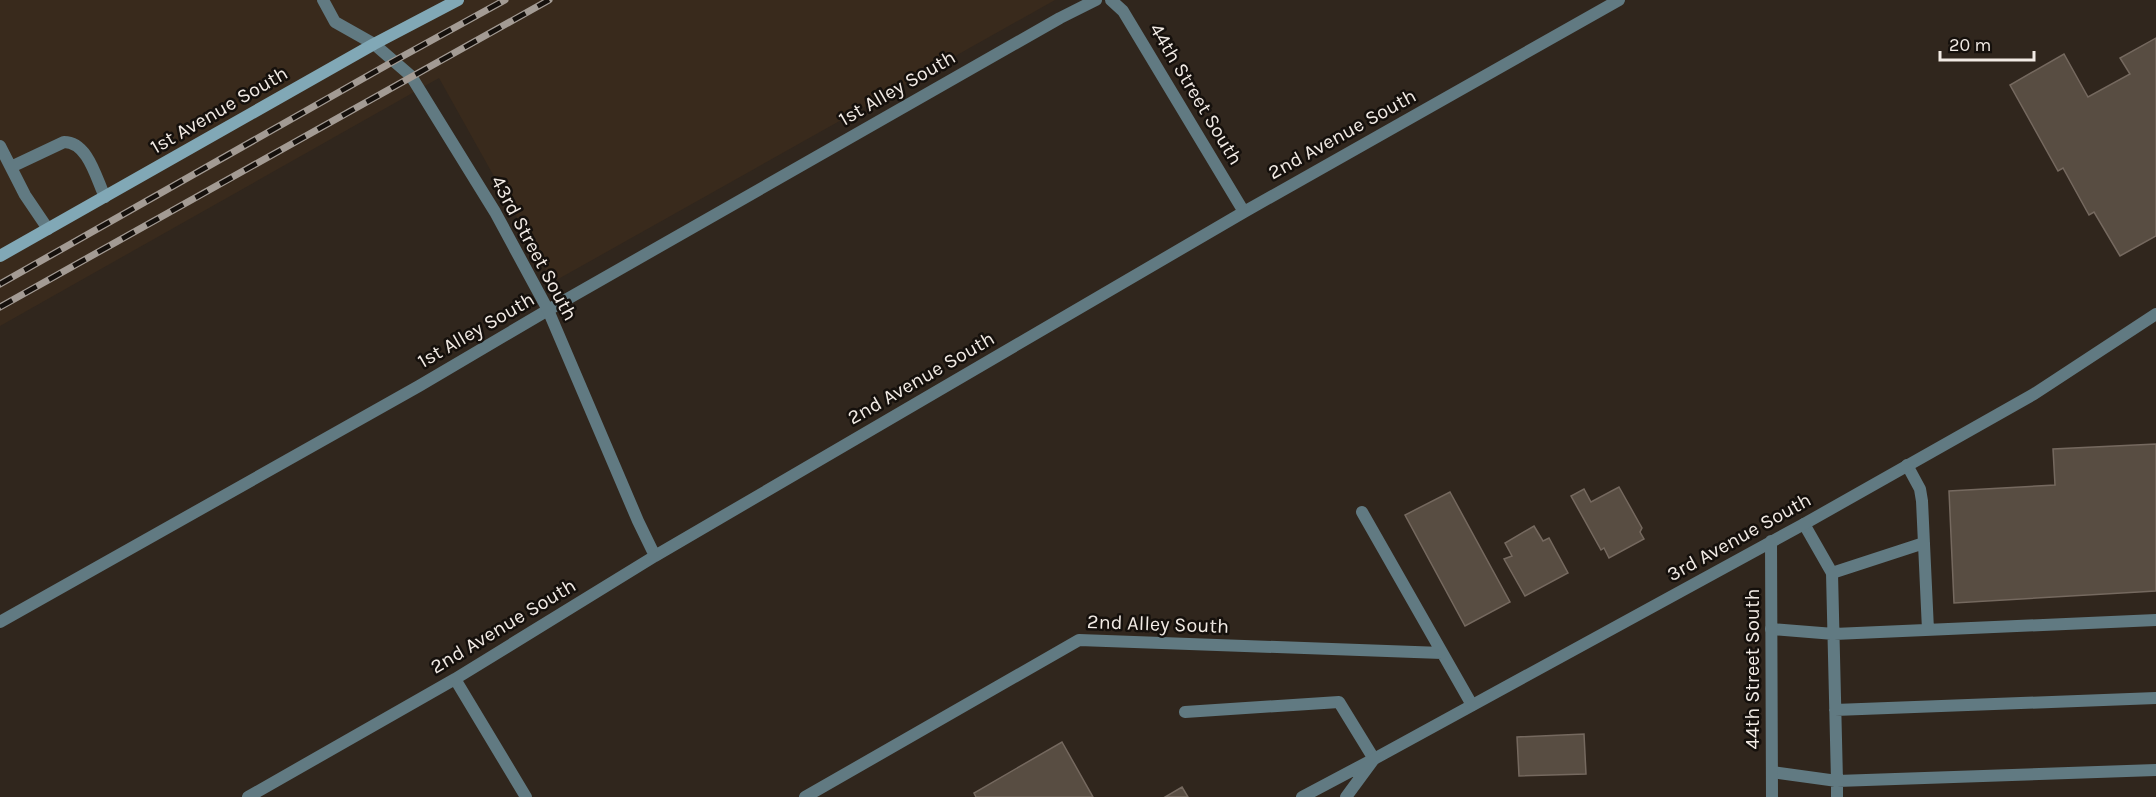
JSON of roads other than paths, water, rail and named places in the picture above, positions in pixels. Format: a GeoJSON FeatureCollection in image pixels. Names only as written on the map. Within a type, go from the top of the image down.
{"type":"FeatureCollection","features":[{"type":"Feature","properties":{"kind":"street","name":"43rd Street South"},"geometry":{"type":"LineString","coordinates":[[323,0],[335,22],[374,44],[411,76],[495,212],[548,310],[655,556]]}},
{"type":"Feature","properties":{"kind":"street","name":"1st Avenue South"},"geometry":{"type":"LineString","coordinates":[[0,256],[374,44],[458,0]]}},
{"type":"Feature","properties":{"kind":"street","name":"1st Alley South"},"geometry":{"type":"LineString","coordinates":[[0,622],[419,386],[1060,18],[1096,0]]}},
{"type":"Feature","properties":{"kind":"street","name":"44th Street South"},"geometry":{"type":"LineString","coordinates":[[1111,0],[1124,11],[1244,212]]}},
{"type":"Feature","properties":{"kind":"street","name":"2nd Avenue South"},"geometry":{"type":"LineString","coordinates":[[248,797],[455,679],[655,556],[1244,212],[1619,0]]}},
{"type":"Feature","properties":{"kind":"street"},"geometry":{"type":"LineString","coordinates":[[11,167],[64,142],[72,142],[85,154],[105,196]]}},
{"type":"Feature","properties":{"kind":"street"},"geometry":{"type":"LineString","coordinates":[[0,146],[25,195],[48,229]]}},
{"type":"Feature","properties":{"kind":"street","name":"3rd Avenue South"},"geometry":{"type":"LineString","coordinates":[[1346,797],[1374,759],[1804,524],[2034,394],[2156,314]]}},
{"type":"Feature","properties":{"kind":"street"},"geometry":{"type":"LineString","coordinates":[[1907,465],[1920,489],[1928,630]]}},
{"type":"Feature","properties":{"kind":"street"},"geometry":{"type":"LineString","coordinates":[[1362,512],[1473,705]]}},
{"type":"Feature","properties":{"kind":"street"},"geometry":{"type":"LineString","coordinates":[[1804,524],[1832,573],[1837,797]]}},
{"type":"Feature","properties":{"kind":"street","name":"44th Street South"},"geometry":{"type":"LineString","coordinates":[[1771,542],[1772,797]]}},
{"type":"Feature","properties":{"kind":"street"},"geometry":{"type":"LineString","coordinates":[[1832,573],[1924,543]]}},
{"type":"Feature","properties":{"kind":"street"},"geometry":{"type":"LineString","coordinates":[[1771,629],[1834,634],[2156,620]]}},
{"type":"Feature","properties":{"kind":"street","name":"2nd Alley South"},"geometry":{"type":"LineString","coordinates":[[806,797],[1079,640],[1442,653]]}},
{"type":"Feature","properties":{"kind":"street"},"geometry":{"type":"LineString","coordinates":[[455,679],[526,797]]}},
{"type":"Feature","properties":{"kind":"street"},"geometry":{"type":"LineString","coordinates":[[1835,710],[2156,698]]}},
{"type":"Feature","properties":{"kind":"street"},"geometry":{"type":"LineString","coordinates":[[1185,712],[1339,702],[1374,759],[1302,797]]}},
{"type":"Feature","properties":{"kind":"street"},"geometry":{"type":"LineString","coordinates":[[1772,772],[1837,781],[2156,770]]}},
{"type":"Feature","properties":{"kind":"railway"},"geometry":{"type":"LineString","coordinates":[[0,284],[505,0]]}},
{"type":"Feature","properties":{"kind":"railway"},"geometry":{"type":"LineString","coordinates":[[0,307],[549,0]]}}]}
